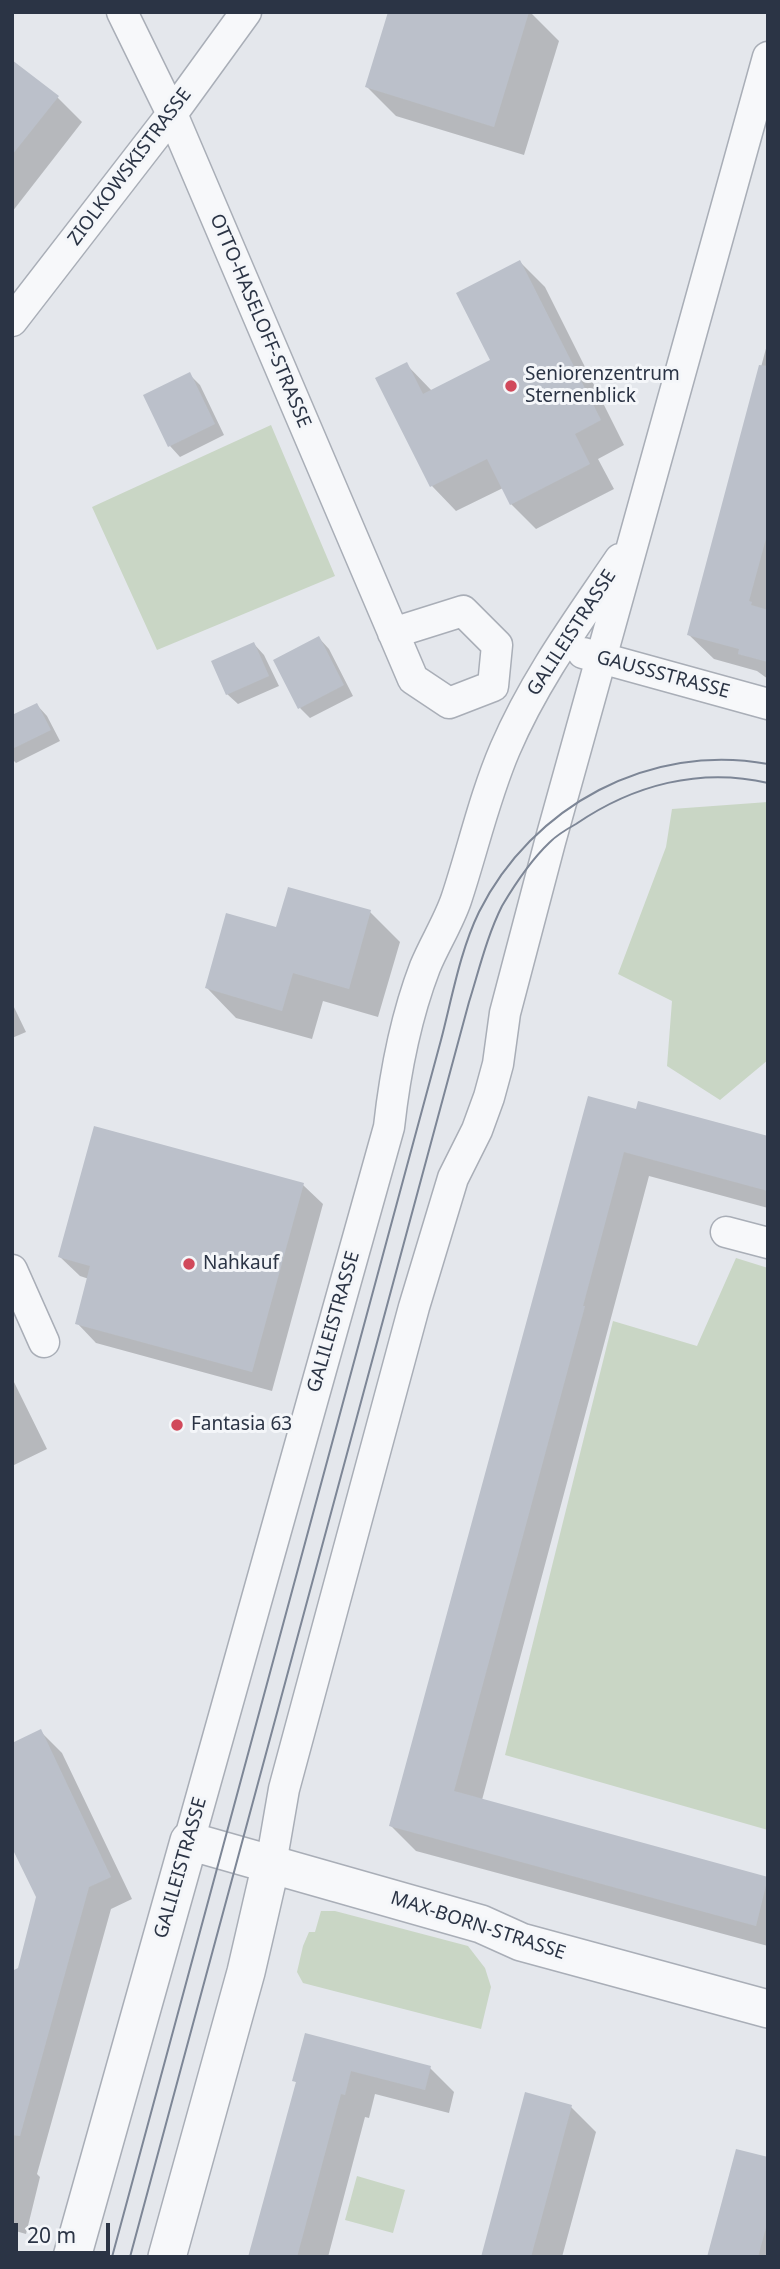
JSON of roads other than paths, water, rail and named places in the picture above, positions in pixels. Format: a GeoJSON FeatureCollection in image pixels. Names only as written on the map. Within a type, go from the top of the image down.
{"type":"FeatureCollection","features":[{"type":"Feature","properties":{"kind":"street","name":"OTTO-HASELOFF-STRASSE"},"geometry":{"type":"LineString","coordinates":[[122,12],[172,114],[393,633]]}},
{"type":"Feature","properties":{"kind":"street","name":"ZIOLKOWSKISTRASSE"},"geometry":{"type":"LineString","coordinates":[[12,321],[172,114],[246,12]]}},
{"type":"Feature","properties":{"kind":"street","name":"GALILEISTRASSE"},"geometry":{"type":"LineString","coordinates":[[167,2257],[246,1972],[271,1864],[284,1789],[414,1307],[453,1178],[477,1130],[495,1075],[512,984],[632,541],[768,57]]}},
{"type":"Feature","properties":{"kind":"street","name":"GALILEISTRASSE"},"geometry":{"type":"LineString","coordinates":[[72,2257],[389,1128],[401,1046],[417,990],[455,903],[479,818],[505,747],[559,646],[632,541]]}},
{"type":"Feature","properties":{"kind":"street","name":"GAUSSSTRASSE"},"geometry":{"type":"LineString","coordinates":[[559,646],[768,704]]}},
{"type":"Feature","properties":{"kind":"street"},"geometry":{"type":"LineString","coordinates":[[726,1232],[768,1242]]}},
{"type":"Feature","properties":{"kind":"street"},"geometry":{"type":"LineString","coordinates":[[12,1270],[44,1342]]}},
{"type":"Feature","properties":{"kind":"street","name":"MAX-BORN-STRASSE"},"geometry":{"type":"LineString","coordinates":[[189,1841],[481,1924],[521,1942],[768,2009]]}},
{"type":"Feature","properties":{"kind":"tram line"},"geometry":{"type":"LineString","coordinates":[[112,2257],[472,927],[502,874],[530,841],[563,813],[599,790],[639,773],[681,763],[724,760],[768,764]]}},
{"type":"Feature","properties":{"kind":"tram line"},"geometry":{"type":"LineString","coordinates":[[130,2257],[469,1002],[497,917],[536,856],[550,842],[598,810],[620,799],[668,783],[692,779],[717,777],[768,783]]}},
{"type":"Feature","properties":{"kind":"place","name":"Seniorenzentrum Sternenblick"},"geometry":{"type":"Point","coordinates":[511,386]}},
{"type":"Feature","properties":{"kind":"place","name":"Nahkauf"},"geometry":{"type":"Point","coordinates":[189,1264]}},
{"type":"Feature","properties":{"kind":"place","name":"Fantasia 63"},"geometry":{"type":"Point","coordinates":[177,1425]}}]}
